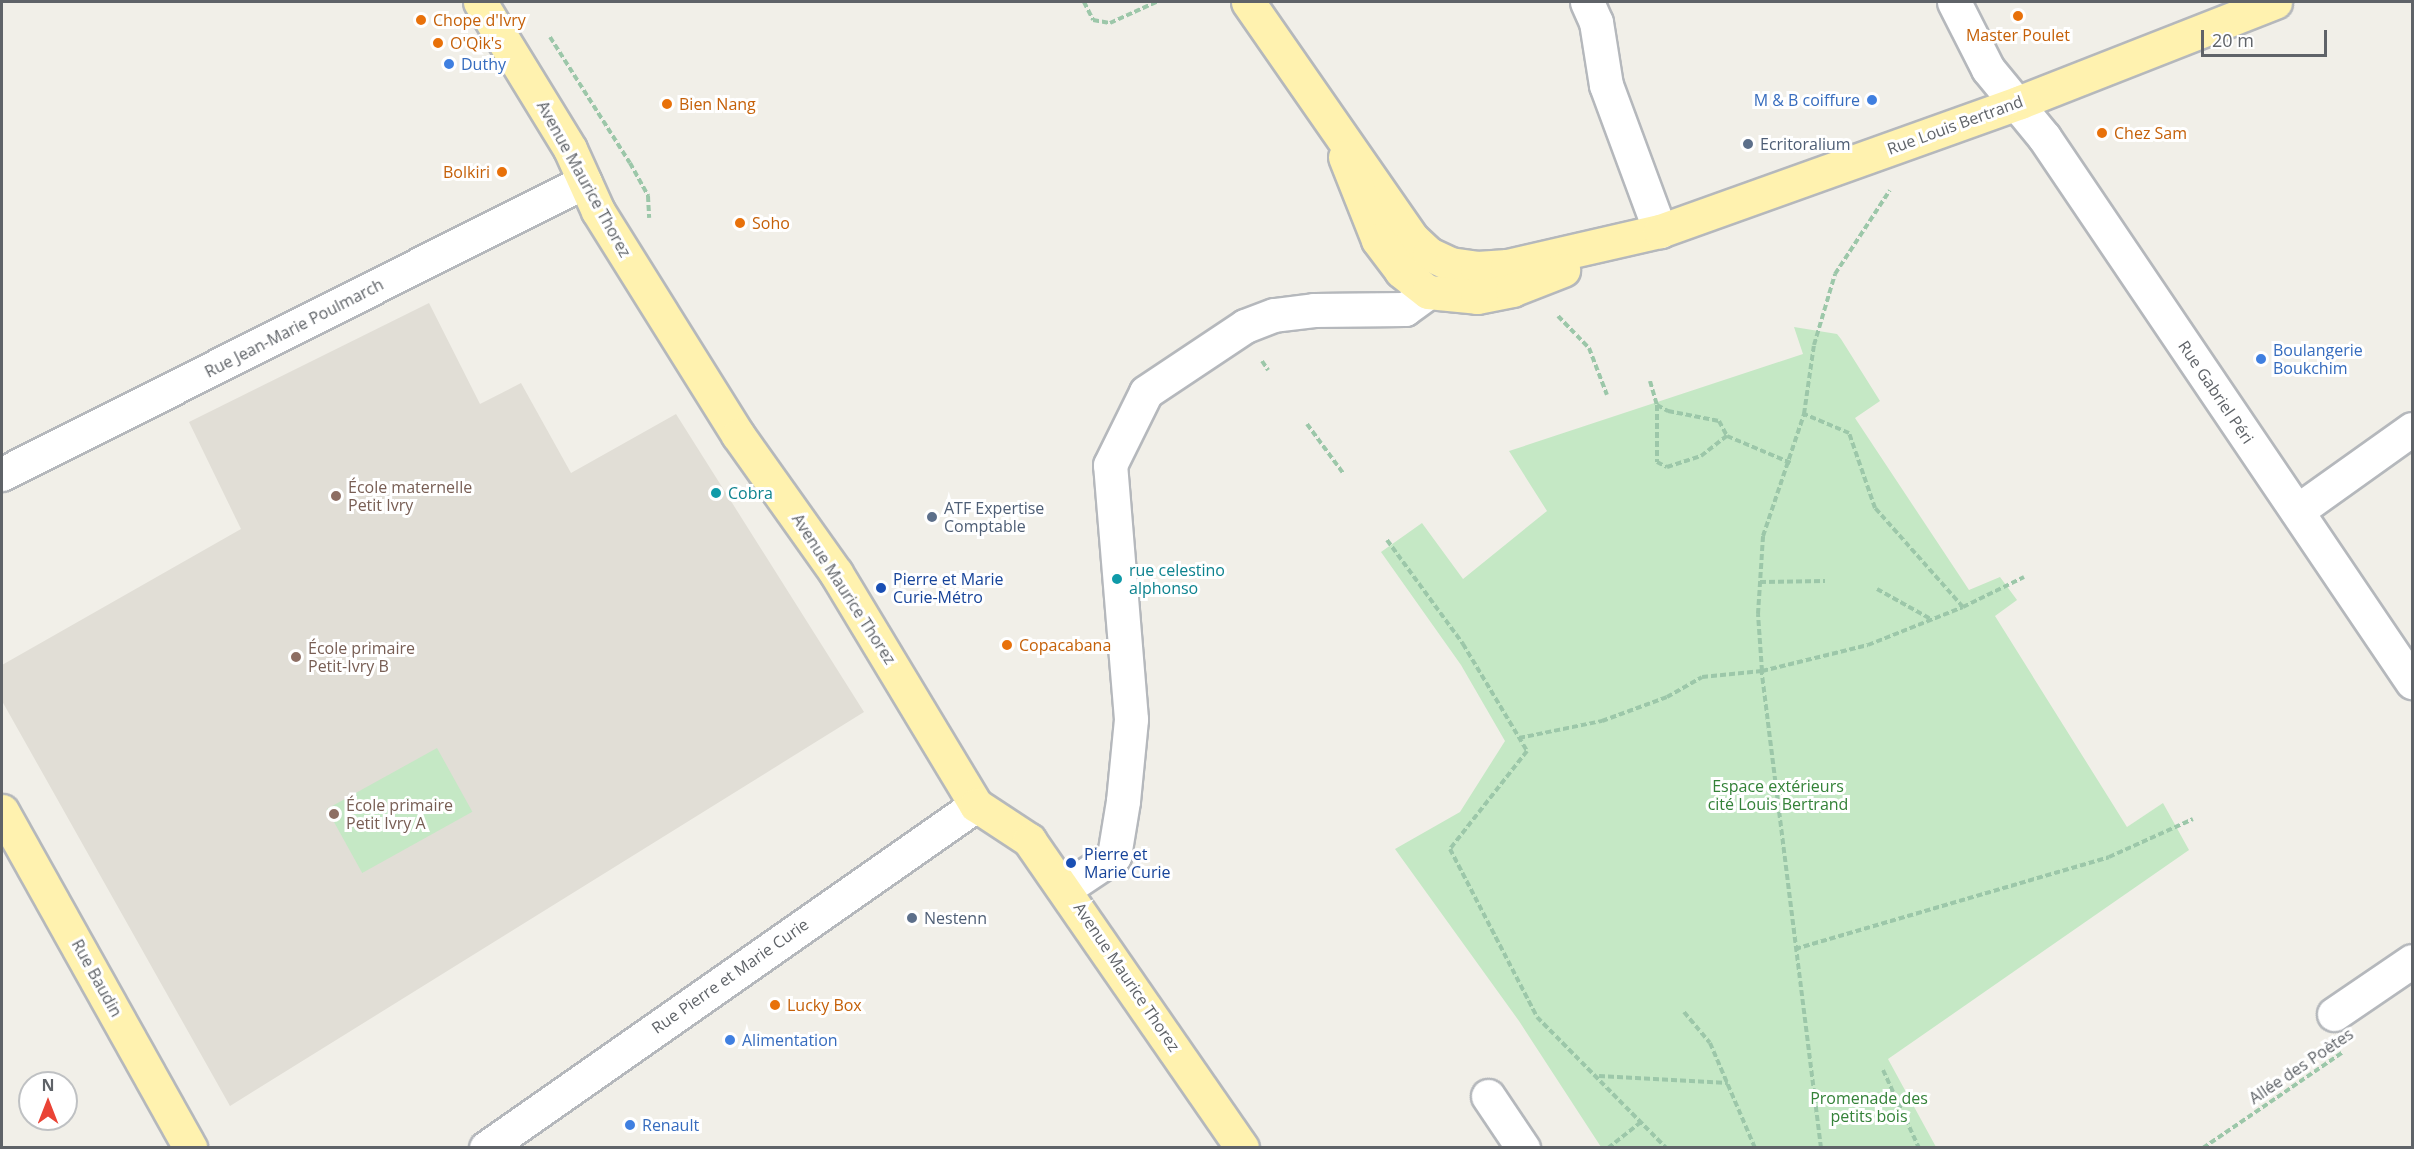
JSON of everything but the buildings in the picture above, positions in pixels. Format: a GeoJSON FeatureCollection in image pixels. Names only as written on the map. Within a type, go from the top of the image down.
{"type":"FeatureCollection","features":[{"type":"Feature","properties":{"kind":"main road","name":"Avenue Maurice Thorez"},"geometry":{"type":"LineString","coordinates":[[480,2],[585,182],[598,211],[713,394],[836,573],[976,805],[1029,840],[1066,888],[1242,1148]]}},
{"type":"Feature","properties":{"kind":"main road","name":"Rue Louis Bertrand"},"geometry":{"type":"LineString","coordinates":[[1248,2],[1333,127],[1361,160],[1413,239],[1429,254],[1450,264],[1507,266],[1646,236]]}},
{"type":"Feature","properties":{"kind":"main road","name":"Rue Louis Bertrand"},"geometry":{"type":"LineString","coordinates":[[1333,127],[1378,240],[1401,271],[1428,292],[1478,297],[1512,290],[1646,236],[2020,102],[2275,2]]}},
{"type":"Feature","properties":{"kind":"main road","name":"Rue Baudin"},"geometry":{"type":"LineString","coordinates":[[2,811],[190,1148]]}},
{"type":"Feature","properties":{"kind":"street"},"geometry":{"type":"LineString","coordinates":[[1587,2],[1596,22],[1606,85],[1646,236]]}},
{"type":"Feature","properties":{"kind":"street","name":"Rue Gabriel Péri"},"geometry":{"type":"LineString","coordinates":[[1953,2],[1988,69],[2020,102],[2412,682]]}},
{"type":"Feature","properties":{"kind":"street","name":"Rue Jean-Marie Poulmarch"},"geometry":{"type":"LineString","coordinates":[[2,474],[585,182]]}},
{"type":"Feature","properties":{"kind":"street"},"geometry":{"type":"LineString","coordinates":[[1066,888],[1114,856],[1124,801],[1131,719],[1110,465],[1146,392],[1245,327],[1274,315],[1314,310],[1405,309],[1428,292]]}},
{"type":"Feature","properties":{"kind":"street"},"geometry":{"type":"LineString","coordinates":[[2297,510],[2412,429]]}},
{"type":"Feature","properties":{"kind":"street","name":"Rue Pierre et Marie Curie"},"geometry":{"type":"LineString","coordinates":[[486,1148],[976,805]]}},
{"type":"Feature","properties":{"kind":"street"},"geometry":{"type":"LineString","coordinates":[[2334,1014],[2412,961]]}},
{"type":"Feature","properties":{"kind":"street"},"geometry":{"type":"LineString","coordinates":[[1488,1096],[1524,1148]]}},
{"type":"Feature","properties":{"kind":"path"},"geometry":{"type":"LineString","coordinates":[[1084,2],[1093,20],[1110,22],[1156,2]]}},
{"type":"Feature","properties":{"kind":"path"},"geometry":{"type":"LineString","coordinates":[[546,31],[630,163],[648,196],[649,223]]}},
{"type":"Feature","properties":{"kind":"path"},"geometry":{"type":"LineString","coordinates":[[1821,1148],[1762,671],[1760,582],[1763,536],[1791,463],[1804,414],[1814,345],[1835,274],[1890,189]]}},
{"type":"Feature","properties":{"kind":"path"},"geometry":{"type":"LineString","coordinates":[[1558,316],[1589,348],[1607,396]]}},
{"type":"Feature","properties":{"kind":"path"},"geometry":{"type":"LineString","coordinates":[[1650,381],[1658,405],[1657,462],[1667,467],[1701,456],[1727,436]]}},
{"type":"Feature","properties":{"kind":"path"},"geometry":{"type":"LineString","coordinates":[[1658,405],[1719,421],[1727,436],[1791,463]]}},
{"type":"Feature","properties":{"kind":"path"},"geometry":{"type":"LineString","coordinates":[[1804,414],[1849,433],[1875,508],[1963,607]]}},
{"type":"Feature","properties":{"kind":"path"},"geometry":{"type":"LineString","coordinates":[[1307,424],[1343,473]]}},
{"type":"Feature","properties":{"kind":"path"},"geometry":{"type":"LineString","coordinates":[[1387,540],[1463,644],[1527,751],[1450,849],[1537,1017],[1598,1076],[1666,1148]]}},
{"type":"Feature","properties":{"kind":"path"},"geometry":{"type":"LineString","coordinates":[[1519,738],[1602,721],[1667,697],[1702,677],[1762,671],[1868,645],[1963,607],[2024,577]]}},
{"type":"Feature","properties":{"kind":"path"},"geometry":{"type":"LineString","coordinates":[[1760,582],[1825,581]]}},
{"type":"Feature","properties":{"kind":"path"},"geometry":{"type":"LineString","coordinates":[[1877,589],[1931,619]]}},
{"type":"Feature","properties":{"kind":"path"},"geometry":{"type":"LineString","coordinates":[[1795,949],[2109,857],[2193,819]]}},
{"type":"Feature","properties":{"kind":"path"},"geometry":{"type":"LineString","coordinates":[[1684,1012],[1710,1043],[1755,1148]]}},
{"type":"Feature","properties":{"kind":"path","name":"Allée des Poètes"},"geometry":{"type":"LineString","coordinates":[[2203,1148],[2346,1050]]}},
{"type":"Feature","properties":{"kind":"path"},"geometry":{"type":"LineString","coordinates":[[1884,1070],[1919,1148]]}},
{"type":"Feature","properties":{"kind":"path"},"geometry":{"type":"LineString","coordinates":[[1598,1076],[1728,1083]]}},
{"type":"Feature","properties":{"kind":"path"},"geometry":{"type":"LineString","coordinates":[[1608,1148],[1641,1122]]}},
{"type":"Feature","properties":{"kind":"shaded area"},"geometry":{"type":"Polygon","coordinates":[[[429,303],[480,404],[521,383],[571,473],[676,414],[864,712],[230,1106],[2,701],[2,665],[241,529],[189,422],[429,303]]]}},
{"type":"Feature","properties":{"kind":"green space","name":"Espace extérieurs cité Louis Bertrand"},"geometry":{"type":"Polygon","coordinates":[[[1794,327],[1837,334],[1841,339],[1880,401],[1855,418],[1969,590],[2000,577],[2017,600],[1995,616],[2127,827],[2163,803],[2189,850],[1888,1059],[1936,1147],[1601,1147],[1519,1021],[1395,849],[1460,812],[1505,741],[1461,665],[1381,552],[1422,523],[1463,579],[1547,511],[1509,451],[1803,354],[1794,327]]]}},
{"type":"Feature","properties":{"kind":"green space"},"geometry":{"type":"Polygon","coordinates":[[[437,748],[472,812],[362,873],[327,809],[437,748]]]}},
{"type":"Feature","properties":{"kind":"place","name":"Master Poulet"},"geometry":{"type":"Point","coordinates":[2018,16]}},
{"type":"Feature","properties":{"kind":"place","name":"Chope d'Ivry"},"geometry":{"type":"Point","coordinates":[421,20]}},
{"type":"Feature","properties":{"kind":"place","name":"O'Qik's"},"geometry":{"type":"Point","coordinates":[438,43]}},
{"type":"Feature","properties":{"kind":"place","name":"Duthy"},"geometry":{"type":"Point","coordinates":[449,64]}},
{"type":"Feature","properties":{"kind":"place","name":"M & B coiffure"},"geometry":{"type":"Point","coordinates":[1872,100]}},
{"type":"Feature","properties":{"kind":"place","name":"Bien Nang"},"geometry":{"type":"Point","coordinates":[667,104]}},
{"type":"Feature","properties":{"kind":"place","name":"Chez Sam"},"geometry":{"type":"Point","coordinates":[2102,133]}},
{"type":"Feature","properties":{"kind":"place","name":"Ecritoralium"},"geometry":{"type":"Point","coordinates":[1748,144]}},
{"type":"Feature","properties":{"kind":"place","name":"Bolkiri"},"geometry":{"type":"Point","coordinates":[502,172]}},
{"type":"Feature","properties":{"kind":"place","name":"Soho"},"geometry":{"type":"Point","coordinates":[740,223]}},
{"type":"Feature","properties":{"kind":"place","name":"Boulangerie Boukchim"},"geometry":{"type":"Point","coordinates":[2261,359]}},
{"type":"Feature","properties":{"kind":"place","name":"Cobra"},"geometry":{"type":"Point","coordinates":[716,493]}},
{"type":"Feature","properties":{"kind":"place","name":"École maternelle Petit Ivry"},"geometry":{"type":"Point","coordinates":[336,496]}},
{"type":"Feature","properties":{"kind":"place","name":"ATF Expertise Comptable"},"geometry":{"type":"Point","coordinates":[932,517]}},
{"type":"Feature","properties":{"kind":"place","name":"rue celestino alphonso"},"geometry":{"type":"Point","coordinates":[1117,579]}},
{"type":"Feature","properties":{"kind":"place","name":"Pierre et Marie Curie-Métro"},"geometry":{"type":"Point","coordinates":[881,588]}},
{"type":"Feature","properties":{"kind":"place","name":"Copacabana"},"geometry":{"type":"Point","coordinates":[1007,645]}},
{"type":"Feature","properties":{"kind":"place","name":"École primaire Petit-Ivry B"},"geometry":{"type":"Point","coordinates":[296,657]}},
{"type":"Feature","properties":{"kind":"place","name":"École primaire Petit Ivry A"},"geometry":{"type":"Point","coordinates":[334,814]}},
{"type":"Feature","properties":{"kind":"place","name":"Pierre et Marie Curie"},"geometry":{"type":"Point","coordinates":[1071,863]}},
{"type":"Feature","properties":{"kind":"place","name":"Nestenn"},"geometry":{"type":"Point","coordinates":[912,918]}},
{"type":"Feature","properties":{"kind":"place","name":"Lucky Box"},"geometry":{"type":"Point","coordinates":[775,1005]}},
{"type":"Feature","properties":{"kind":"place","name":"Alimentation"},"geometry":{"type":"Point","coordinates":[730,1040]}},
{"type":"Feature","properties":{"kind":"place","name":"Renault"},"geometry":{"type":"Point","coordinates":[630,1125]}},
{"type":"Feature","properties":{"kind":"park label","name":"Promenade des petits bois"},"geometry":{"type":"Point","coordinates":[1869,1107]}}]}
